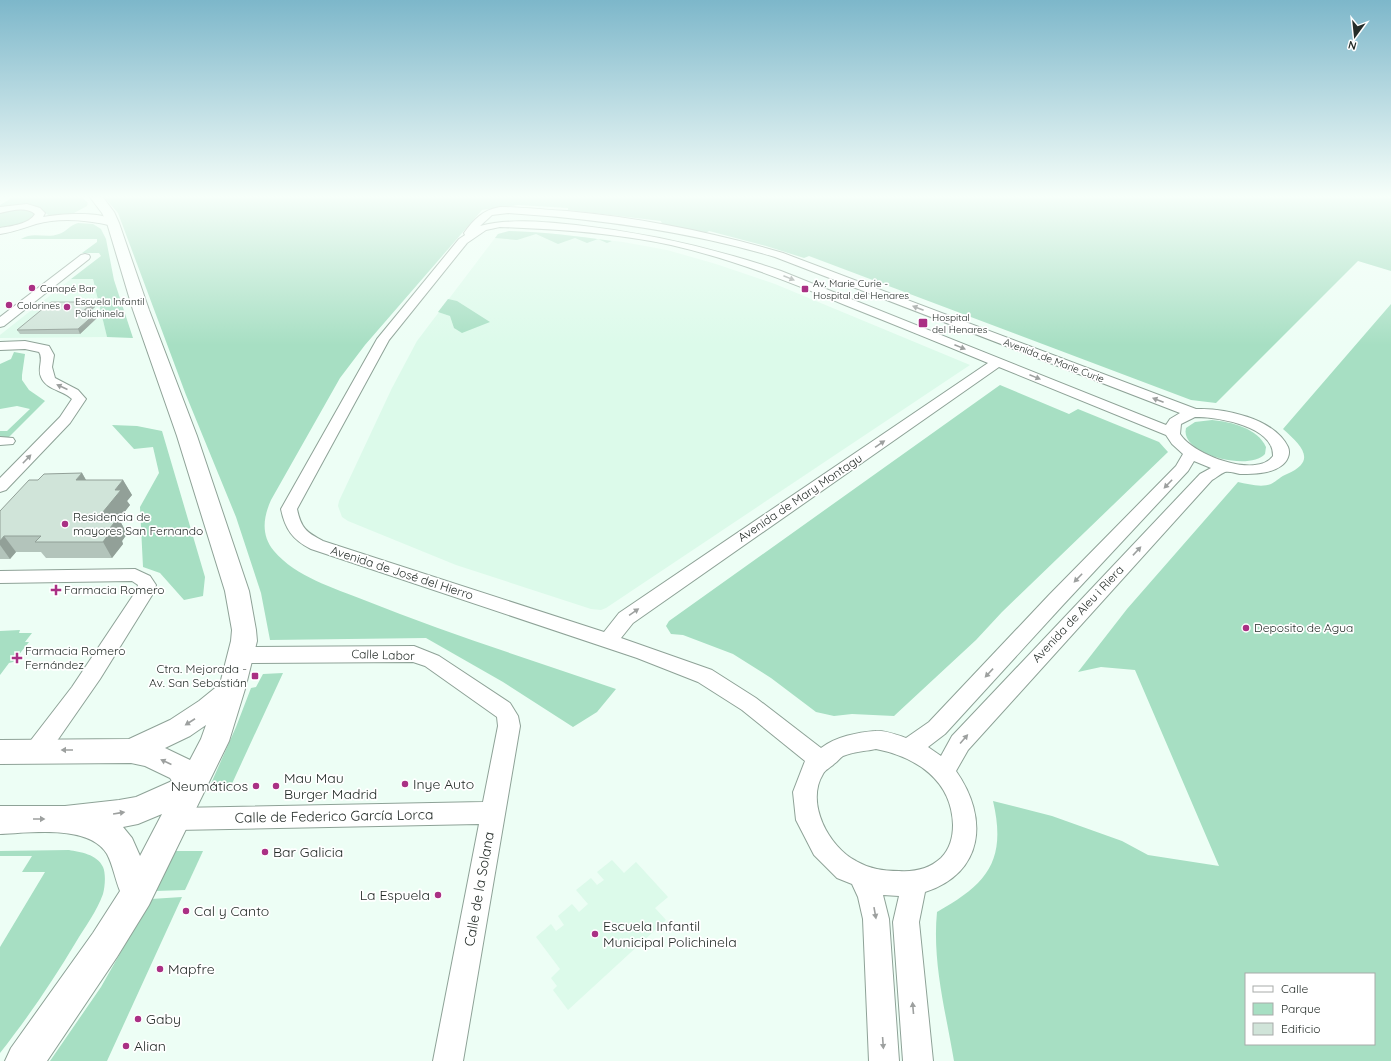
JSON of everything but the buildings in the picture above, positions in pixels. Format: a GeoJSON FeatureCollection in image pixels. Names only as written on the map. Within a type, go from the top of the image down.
{"type":"FeatureCollection","features":[{"type":"Feature","properties":{"kind":"street"},"geometry":{"type":"LineString","coordinates":[[24,1061],[100,951],[137,894],[215,741],[232,689],[239,655],[244,641],[244,630],[237,591],[187,436],[141,310],[120,246]]}},
{"type":"Feature","properties":{"kind":"street","name":"Avenida de José del Hierro"},"geometry":{"type":"LineString","coordinates":[[460,246],[384,339],[289,509],[292,523],[300,537],[317,545],[608,641],[705,676],[749,704],[820,760]]}},
{"type":"Feature","properties":{"kind":"street","name":"Avenida de Marie Curie"},"geometry":{"type":"LineString","coordinates":[[684,246],[736,259],[777,273],[1172,432]]}},
{"type":"Feature","properties":{"kind":"street","name":"Avenida de Marie Curie"},"geometry":{"type":"LineString","coordinates":[[746,246],[779,255],[1194,413]]}},
{"type":"Feature","properties":{"kind":"street"},"geometry":{"type":"LineString","coordinates":[[0,323],[85,257]]}},
{"type":"Feature","properties":{"kind":"street"},"geometry":{"type":"LineString","coordinates":[[0,346],[30,346],[46,351],[48,355],[45,371],[46,377],[50,382],[73,392],[78,399],[70,414],[0,487]]}},
{"type":"Feature","properties":{"kind":"street","name":"Avenida de Mary Montagu"},"geometry":{"type":"LineString","coordinates":[[608,641],[626,618],[998,362]]}},
{"type":"Feature","properties":{"kind":"street"},"geometry":{"type":"LineString","coordinates":[[1194,413],[1215,413],[1244,420],[1269,434],[1277,442],[1282,450],[1281,457],[1277,463],[1268,468],[1248,470],[1224,466],[1191,453],[1181,446],[1172,432],[1172,425],[1176,419],[1194,413]]}},
{"type":"Feature","properties":{"kind":"street","name":"Avenida de Aleu i Riera"},"geometry":{"type":"LineString","coordinates":[[909,748],[937,728],[1056,600],[1183,468],[1191,453]]}},
{"type":"Feature","properties":{"kind":"street","name":"Avenida de Aleu i Riera"},"geometry":{"type":"LineString","coordinates":[[944,773],[960,744],[996,704],[1206,477],[1224,466]]}},
{"type":"Feature","properties":{"kind":"street"},"geometry":{"type":"LineString","coordinates":[[0,577],[135,575],[144,580],[146,585],[145,592],[112,644],[51,732],[36,751]]}},
{"type":"Feature","properties":{"kind":"street","name":"Calle Labor"},"geometry":{"type":"LineString","coordinates":[[239,655],[414,654],[432,661],[503,709],[507,716]]}},
{"type":"Feature","properties":{"kind":"street"},"geometry":{"type":"LineString","coordinates":[[131,751],[180,728],[209,709],[232,689]]}},
{"type":"Feature","properties":{"kind":"street","name":"Calle de la Solana"},"geometry":{"type":"LineString","coordinates":[[448,1061],[509,726],[507,716]]}},
{"type":"Feature","properties":{"kind":"street"},"geometry":{"type":"LineString","coordinates":[[876,740],[909,748],[934,763],[944,773],[960,798],[966,825],[965,837],[959,853],[948,867],[938,874],[914,883],[888,884],[861,877],[846,869],[821,848],[807,820],[804,807],[807,781],[820,760],[839,748],[860,741],[876,740]]}},
{"type":"Feature","properties":{"kind":"street"},"geometry":{"type":"LineString","coordinates":[[0,752],[131,751],[150,755],[180,769],[193,786]]}},
{"type":"Feature","properties":{"kind":"street"},"geometry":{"type":"LineString","coordinates":[[0,820],[66,819],[138,810],[193,786]]}},
{"type":"Feature","properties":{"kind":"street","name":"Calle de Federico García Lorca"},"geometry":{"type":"LineString","coordinates":[[176,819],[493,813]]}},
{"type":"Feature","properties":{"kind":"street"},"geometry":{"type":"LineString","coordinates":[[66,819],[108,832],[116,840],[122,852],[137,894]]}},
{"type":"Feature","properties":{"kind":"street"},"geometry":{"type":"LineString","coordinates":[[861,877],[870,896],[876,919],[884,1061]]}},
{"type":"Feature","properties":{"kind":"street"},"geometry":{"type":"LineString","coordinates":[[914,883],[906,922],[918,1061]]}},
{"type":"Feature","properties":{"kind":"shaded area","name":"Hospital del Henares"},"geometry":{"type":"Polygon","coordinates":[[[489,246],[642,246],[667,250],[716,264],[775,284],[970,365],[601,610],[591,609],[456,565],[348,521],[342,517],[338,506],[339,501],[392,388],[417,341],[489,246]]]}},
{"type":"Feature","properties":{"kind":"shaded area","name":"Escuela Infantil Polichinela"},"geometry":{"type":"Polygon","coordinates":[[[71,279],[93,279],[107,337],[0,338],[0,335],[71,279]]]}},
{"type":"Feature","properties":{"kind":"shaded area","name":"Escuela Infantil Municipal Polichinela"},"geometry":{"type":"Polygon","coordinates":[[[612,860],[624,873],[636,862],[668,897],[655,908],[666,920],[568,1010],[553,990],[557,986],[551,978],[560,969],[536,937],[551,924],[556,931],[564,925],[558,916],[572,904],[579,912],[588,904],[576,890],[591,878],[597,885],[604,880],[597,872],[612,860]]]}},
{"type":"Feature","properties":{"kind":"green space"},"geometry":{"type":"Polygon","coordinates":[[[92,246],[107,246],[114,280],[133,338],[107,337],[93,279],[71,279],[101,256],[99,253],[82,253],[92,246]]]}},
{"type":"Feature","properties":{"kind":"green space"},"geometry":{"type":"Polygon","coordinates":[[[130,246],[451,246],[365,345],[340,378],[271,500],[265,520],[265,533],[267,539],[274,551],[283,560],[304,575],[316,581],[426,624],[616,689],[597,712],[573,727],[503,682],[426,638],[270,640],[261,593],[236,517],[186,395],[130,246]]]}},
{"type":"Feature","properties":{"kind":"green space"},"geometry":{"type":"Polygon","coordinates":[[[764,246],[1391,246],[1391,271],[1358,261],[1216,403],[1191,400],[809,256],[804,258],[764,246]]]}},
{"type":"Feature","properties":{"kind":"green space"},"geometry":{"type":"Polygon","coordinates":[[[448,299],[457,301],[490,322],[462,333],[454,328],[450,316],[438,312],[448,299]]]}},
{"type":"Feature","properties":{"kind":"green space"},"geometry":{"type":"Polygon","coordinates":[[[1391,304],[1391,1061],[954,1061],[938,968],[936,950],[937,912],[969,891],[989,868],[995,855],[997,840],[997,822],[993,801],[1052,816],[1122,841],[1148,855],[1219,866],[1135,670],[1101,667],[1078,672],[1127,609],[1238,482],[1263,486],[1271,484],[1302,464],[1304,458],[1303,453],[1296,441],[1283,429],[1391,304]]]}},
{"type":"Feature","properties":{"kind":"green space"},"geometry":{"type":"Polygon","coordinates":[[[14,352],[25,354],[22,380],[29,390],[45,401],[8,438],[0,439],[0,431],[7,431],[30,409],[17,406],[0,409],[0,364],[11,359],[14,352]]]}},
{"type":"Feature","properties":{"kind":"green space"},"geometry":{"type":"Polygon","coordinates":[[[1000,385],[1069,414],[1078,409],[1159,442],[1168,452],[1002,612],[976,640],[894,716],[852,714],[834,716],[816,712],[771,678],[733,654],[683,635],[671,634],[666,626],[669,621],[1000,385]]]}},
{"type":"Feature","properties":{"kind":"green space"},"geometry":{"type":"Polygon","coordinates":[[[1212,420],[1236,424],[1257,435],[1266,447],[1265,454],[1257,459],[1231,461],[1217,458],[1193,446],[1187,437],[1186,428],[1195,422],[1212,420]]]}},
{"type":"Feature","properties":{"kind":"green space"},"geometry":{"type":"Polygon","coordinates":[[[112,425],[137,426],[162,431],[205,577],[203,596],[184,600],[160,573],[143,567],[140,507],[159,473],[153,447],[134,449],[112,425]]]}},
{"type":"Feature","properties":{"kind":"green space"},"geometry":{"type":"Polygon","coordinates":[[[20,630],[19,633],[32,633],[25,642],[29,642],[0,675],[0,631],[20,630]]]}},
{"type":"Feature","properties":{"kind":"green space"},"geometry":{"type":"Polygon","coordinates":[[[283,673],[230,788],[209,788],[236,727],[251,688],[256,687],[263,674],[283,673]]]}},
{"type":"Feature","properties":{"kind":"green space"},"geometry":{"type":"Polygon","coordinates":[[[69,850],[88,854],[97,859],[103,867],[105,873],[103,894],[94,913],[58,971],[0,1053],[0,947],[45,872],[22,872],[32,856],[0,856],[0,851],[69,850]]]}},
{"type":"Feature","properties":{"kind":"green space"},"geometry":{"type":"Polygon","coordinates":[[[175,851],[203,851],[185,890],[155,891],[175,851]]]}},
{"type":"Feature","properties":{"kind":"green space"},"geometry":{"type":"Polygon","coordinates":[[[182,897],[107,1061],[50,1061],[101,987],[151,899],[182,897]]]}},
{"type":"Feature","properties":{"kind":"place","name":"Canapé Bar"},"geometry":{"type":"Point","coordinates":[32,288]}},
{"type":"Feature","properties":{"kind":"place","name":"Av. Marie Curie - Hospital del Henares"},"geometry":{"type":"Point","coordinates":[805,289]}},
{"type":"Feature","properties":{"kind":"place","name":"Colorines"},"geometry":{"type":"Point","coordinates":[9,305]}},
{"type":"Feature","properties":{"kind":"place","name":"Escuela Infantil Polichinela"},"geometry":{"type":"Point","coordinates":[67,307]}},
{"type":"Feature","properties":{"kind":"place","name":"Hospital del Henares"},"geometry":{"type":"Point","coordinates":[923,323]}},
{"type":"Feature","properties":{"kind":"place","name":"Residencia de mayores San Fernando"},"geometry":{"type":"Point","coordinates":[65,524]}},
{"type":"Feature","properties":{"kind":"place","name":"Farmacia Romero"},"geometry":{"type":"Point","coordinates":[56,590]}},
{"type":"Feature","properties":{"kind":"place","name":"Deposito de Agua"},"geometry":{"type":"Point","coordinates":[1246,628]}},
{"type":"Feature","properties":{"kind":"place","name":"Farmacia Romero Fernández"},"geometry":{"type":"Point","coordinates":[17,658]}},
{"type":"Feature","properties":{"kind":"place","name":"Ctra. Mejorada - Av. San Sebastián"},"geometry":{"type":"Point","coordinates":[255,676]}},
{"type":"Feature","properties":{"kind":"place","name":"Inye Auto"},"geometry":{"type":"Point","coordinates":[405,784]}},
{"type":"Feature","properties":{"kind":"place","name":"Neumáticos"},"geometry":{"type":"Point","coordinates":[256,786]}},
{"type":"Feature","properties":{"kind":"place","name":"Mau Mau Burger Madrid"},"geometry":{"type":"Point","coordinates":[276,786]}},
{"type":"Feature","properties":{"kind":"place","name":"Bar Galicia"},"geometry":{"type":"Point","coordinates":[265,852]}},
{"type":"Feature","properties":{"kind":"place","name":"La Espuela"},"geometry":{"type":"Point","coordinates":[438,895]}},
{"type":"Feature","properties":{"kind":"place","name":"Cal y Canto"},"geometry":{"type":"Point","coordinates":[186,911]}},
{"type":"Feature","properties":{"kind":"place","name":"Escuela Infantil Municipal Polichinela"},"geometry":{"type":"Point","coordinates":[595,934]}},
{"type":"Feature","properties":{"kind":"place","name":"Mapfre"},"geometry":{"type":"Point","coordinates":[160,969]}},
{"type":"Feature","properties":{"kind":"place","name":"Gaby"},"geometry":{"type":"Point","coordinates":[138,1019]}},
{"type":"Feature","properties":{"kind":"place","name":"Alian"},"geometry":{"type":"Point","coordinates":[126,1046]}}]}
